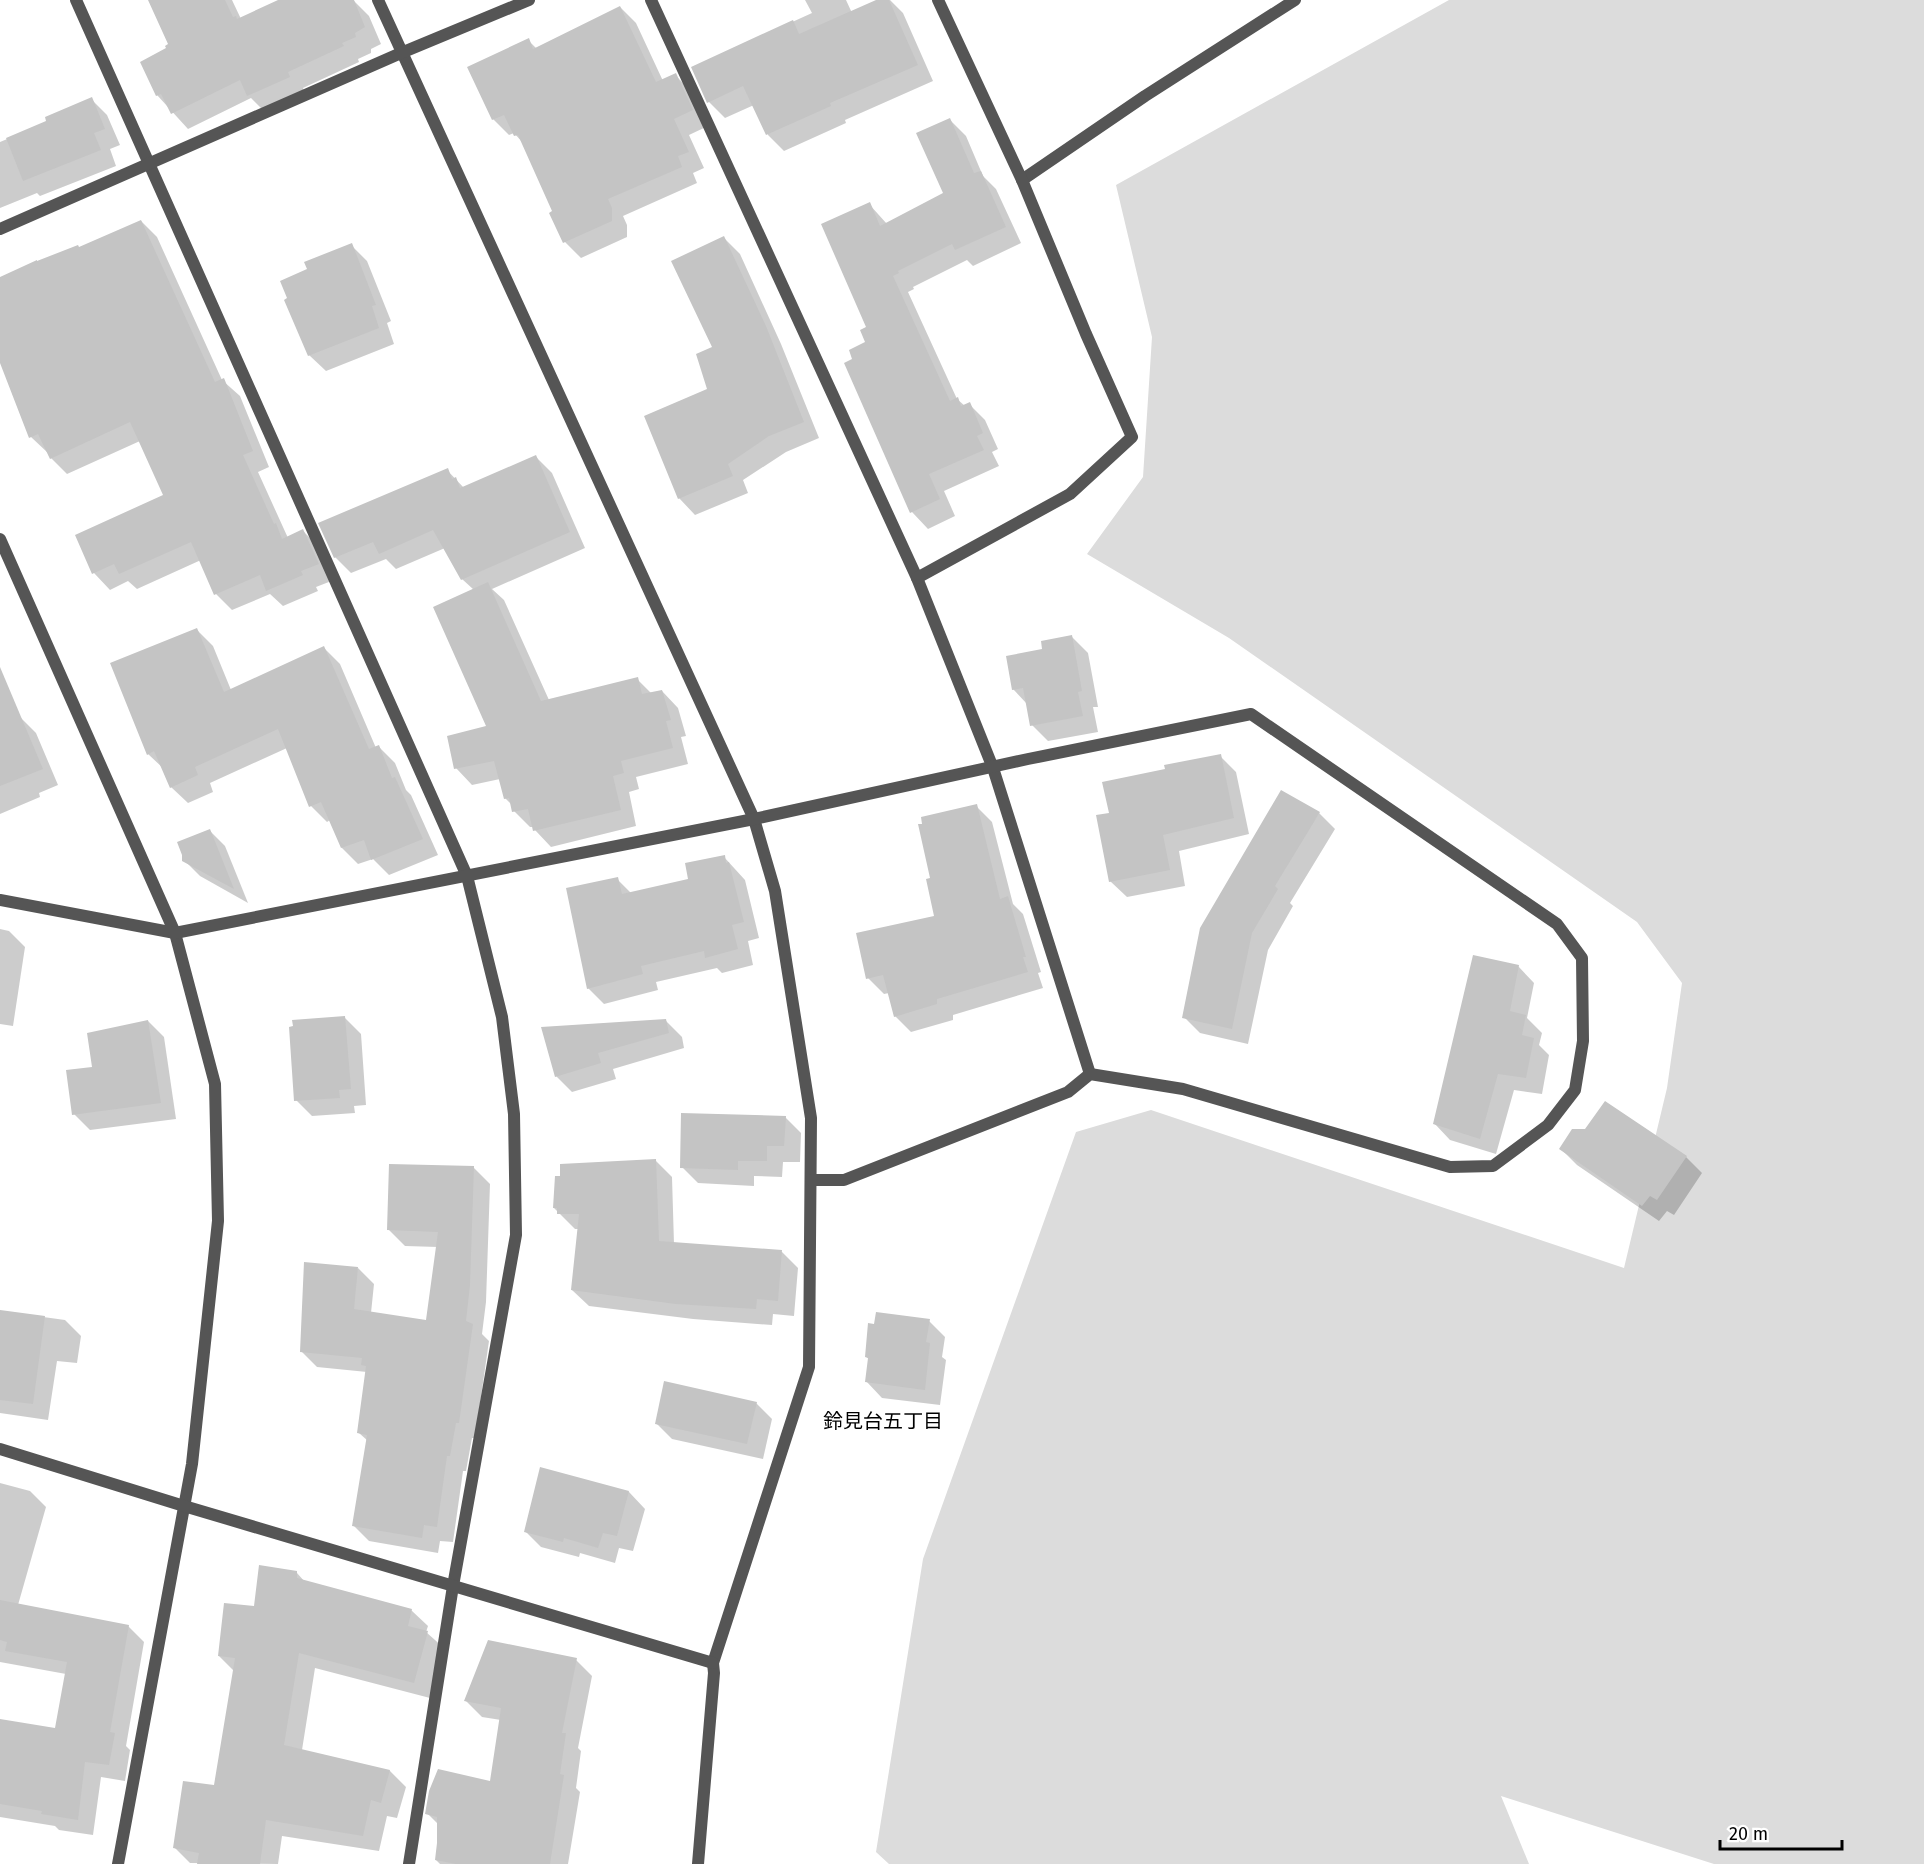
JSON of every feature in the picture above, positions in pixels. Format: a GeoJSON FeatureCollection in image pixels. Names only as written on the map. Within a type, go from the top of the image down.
{"type":"FeatureCollection","features":[{"type":"Feature","properties":{"kind":"street"},"geometry":{"type":"LineString","coordinates":[[76,0],[467,876],[502,1017],[514,1114],[516,1235],[453,1586],[409,1864]]}},
{"type":"Feature","properties":{"kind":"street"},"geometry":{"type":"LineString","coordinates":[[378,0],[754,819],[775,891],[811,1118],[809,1367],[713,1663],[714,1674],[698,1864]]}},
{"type":"Feature","properties":{"kind":"street"},"geometry":{"type":"LineString","coordinates":[[0,229],[401,53],[529,0]]}},
{"type":"Feature","properties":{"kind":"street"},"geometry":{"type":"LineString","coordinates":[[651,0],[917,578],[993,768],[1090,1074]]}},
{"type":"Feature","properties":{"kind":"street"},"geometry":{"type":"LineString","coordinates":[[917,578],[1070,494],[1132,437],[1022,180],[938,0]]}},
{"type":"Feature","properties":{"kind":"street"},"geometry":{"type":"LineString","coordinates":[[1022,180],[1145,96],[1295,0]]}},
{"type":"Feature","properties":{"kind":"street"},"geometry":{"type":"LineString","coordinates":[[0,539],[175,933],[215,1084],[218,1210],[192,1464],[118,1864]]}},
{"type":"Feature","properties":{"kind":"street"},"geometry":{"type":"LineString","coordinates":[[0,900],[175,933],[754,819],[1028,759],[1251,714],[1557,924],[1582,958],[1583,1041],[1575,1090],[1548,1125],[1493,1166],[1450,1167],[1183,1089],[1090,1074],[1068,1092],[855,1176],[844,1180],[811,1180]]}},
{"type":"Feature","properties":{"kind":"street"},"geometry":{"type":"LineString","coordinates":[[0,1449],[713,1663]]}},
{"type":"Feature","properties":{"kind":"shaded area"},"geometry":{"type":"Polygon","coordinates":[[[1449,0],[1924,0],[1924,1864],[1714,1864],[1501,1796],[1529,1864],[889,1864],[876,1852],[923,1559],[1076,1132],[1151,1110],[1624,1268],[1667,1088],[1682,983],[1637,922],[1229,638],[1087,554],[1143,477],[1152,337],[1116,185],[1449,0]]]}},
{"type":"Feature","properties":{"kind":"building"},"geometry":{"type":"Polygon","coordinates":[[[148,0],[225,0],[233,17],[236,16],[237,19],[278,0],[354,0],[365,27],[355,33],[356,37],[342,43],[344,46],[288,72],[290,77],[247,96],[240,80],[171,114],[161,94],[156,96],[140,62],[166,48],[168,44],[148,0]]]}},
{"type":"Feature","properties":{"kind":"building"},"geometry":{"type":"Polygon","coordinates":[[[876,0],[889,0],[918,65],[830,103],[831,106],[766,135],[743,86],[707,103],[691,67],[793,20],[799,34],[876,0]]]}},
{"type":"Feature","properties":{"kind":"building"},"geometry":{"type":"Polygon","coordinates":[[[620,6],[656,82],[676,73],[693,110],[674,119],[689,152],[678,156],[682,167],[608,199],[612,208],[612,221],[563,243],[549,213],[552,211],[518,135],[514,136],[504,115],[492,120],[467,67],[529,38],[533,49],[620,6]]]}},
{"type":"Feature","properties":{"kind":"building"},"geometry":{"type":"Polygon","coordinates":[[[92,97],[105,129],[94,133],[101,150],[23,181],[6,138],[46,121],[45,117],[92,97]]]}},
{"type":"Feature","properties":{"kind":"building"},"geometry":{"type":"Polygon","coordinates":[[[950,118],[974,173],[981,171],[1006,227],[955,250],[952,244],[898,271],[899,273],[893,276],[950,401],[958,397],[961,406],[970,402],[983,433],[977,436],[984,450],[929,474],[940,499],[910,513],[844,363],[852,359],[849,350],[865,342],[860,330],[866,327],[821,224],[870,202],[880,226],[943,193],[916,133],[950,118]]]}},
{"type":"Feature","properties":{"kind":"building"},"geometry":{"type":"Polygon","coordinates":[[[141,220],[215,382],[224,378],[253,451],[243,455],[274,524],[276,523],[282,539],[303,529],[319,564],[301,571],[303,575],[266,591],[260,575],[214,595],[191,542],[119,574],[114,564],[92,574],[75,535],[163,495],[130,422],[50,459],[38,434],[29,438],[0,363],[0,277],[37,260],[78,245],[79,247],[141,220]]]}},
{"type":"Feature","properties":{"kind":"building"},"geometry":{"type":"Polygon","coordinates":[[[724,236],[766,326],[804,422],[769,436],[728,464],[733,476],[678,499],[644,416],[707,389],[696,354],[712,347],[671,261],[724,236]]]}},
{"type":"Feature","properties":{"kind":"building"},"geometry":{"type":"Polygon","coordinates":[[[352,243],[376,305],[372,306],[379,328],[308,356],[284,300],[287,298],[280,281],[307,269],[304,262],[352,243]]]}},
{"type":"Feature","properties":{"kind":"building"},"geometry":{"type":"Polygon","coordinates":[[[536,455],[570,532],[461,580],[433,530],[379,554],[373,542],[334,558],[318,523],[448,468],[452,479],[456,477],[460,488],[536,455]]]}},
{"type":"Feature","properties":{"kind":"building"},"geometry":{"type":"Polygon","coordinates":[[[488,582],[541,701],[638,677],[642,694],[662,690],[671,720],[666,721],[673,748],[621,761],[624,773],[613,776],[621,810],[533,831],[528,809],[512,812],[509,798],[504,799],[494,761],[454,769],[447,736],[486,726],[433,607],[488,582]]]}},
{"type":"Feature","properties":{"kind":"building"},"geometry":{"type":"Polygon","coordinates":[[[197,628],[224,692],[324,646],[369,749],[379,745],[392,778],[395,777],[423,839],[371,860],[364,840],[341,848],[321,802],[309,807],[278,729],[195,767],[198,775],[170,788],[154,751],[147,755],[110,663],[197,628]]]}},
{"type":"Feature","properties":{"kind":"building"},"geometry":{"type":"Polygon","coordinates":[[[1072,635],[1082,691],[1078,692],[1083,716],[1030,726],[1023,688],[1012,690],[1006,656],[1042,649],[1041,641],[1072,635]]]}},
{"type":"Feature","properties":{"kind":"building"},"geometry":{"type":"Polygon","coordinates":[[[0,667],[43,769],[0,786],[0,667]]]}},
{"type":"Feature","properties":{"kind":"building"},"geometry":{"type":"Polygon","coordinates":[[[1221,754],[1234,818],[1163,835],[1170,870],[1109,882],[1096,815],[1109,813],[1102,782],[1165,769],[1164,765],[1221,754]]]}},
{"type":"Feature","properties":{"kind":"building"},"geometry":{"type":"Polygon","coordinates":[[[1281,790],[1320,812],[1275,886],[1278,889],[1252,933],[1232,1029],[1182,1018],[1200,928],[1281,790]]]}},
{"type":"Feature","properties":{"kind":"building"},"geometry":{"type":"Polygon","coordinates":[[[977,804],[1000,899],[1008,896],[1026,957],[1023,957],[1028,972],[937,999],[937,1004],[894,1017],[883,975],[866,979],[856,933],[934,916],[926,879],[930,878],[918,824],[922,824],[921,817],[977,804]]]}},
{"type":"Feature","properties":{"kind":"building"},"geometry":{"type":"Polygon","coordinates":[[[210,829],[234,889],[182,861],[177,842],[210,829]]]}},
{"type":"Feature","properties":{"kind":"building"},"geometry":{"type":"Polygon","coordinates":[[[725,855],[726,863],[729,862],[744,922],[732,925],[738,949],[705,958],[704,951],[641,966],[643,974],[587,989],[566,888],[618,877],[622,894],[688,879],[685,863],[725,855]]]}},
{"type":"Feature","properties":{"kind":"building"},"geometry":{"type":"Polygon","coordinates":[[[1473,955],[1519,965],[1510,1011],[1526,1015],[1522,1035],[1534,1038],[1526,1078],[1498,1074],[1480,1139],[1433,1124],[1473,955]]]}},
{"type":"Feature","properties":{"kind":"building"},"geometry":{"type":"Polygon","coordinates":[[[345,1016],[351,1089],[339,1090],[340,1098],[294,1101],[289,1027],[293,1026],[292,1020],[345,1016]]]}},
{"type":"Feature","properties":{"kind":"building"},"geometry":{"type":"Polygon","coordinates":[[[666,1019],[669,1033],[598,1053],[601,1063],[555,1077],[541,1027],[666,1019]]]}},
{"type":"Feature","properties":{"kind":"building"},"geometry":{"type":"Polygon","coordinates":[[[148,1020],[161,1103],[72,1115],[66,1070],[92,1067],[87,1033],[148,1020]]]}},
{"type":"Feature","properties":{"kind":"building"},"geometry":{"type":"Polygon","coordinates":[[[1605,1101],[1687,1156],[1657,1200],[1650,1196],[1642,1206],[1559,1149],[1572,1129],[1585,1129],[1605,1101]]]}},
{"type":"Feature","properties":{"kind":"building"},"geometry":{"type":"Polygon","coordinates":[[[681,1113],[786,1116],[784,1146],[767,1146],[767,1161],[738,1161],[738,1170],[680,1168],[681,1113]]]}},
{"type":"Feature","properties":{"kind":"building"},"geometry":{"type":"Polygon","coordinates":[[[656,1159],[659,1241],[782,1250],[778,1301],[757,1299],[756,1309],[676,1304],[571,1290],[579,1214],[557,1214],[557,1208],[553,1208],[555,1176],[560,1176],[560,1164],[656,1159]]]}},
{"type":"Feature","properties":{"kind":"building"},"geometry":{"type":"Polygon","coordinates":[[[389,1164],[474,1166],[470,1285],[466,1321],[473,1324],[459,1423],[456,1423],[450,1456],[447,1456],[437,1527],[424,1525],[422,1538],[352,1526],[367,1435],[357,1433],[366,1366],[361,1365],[362,1358],[300,1352],[304,1262],[358,1267],[354,1309],[426,1320],[438,1232],[387,1230],[389,1164]]]}},
{"type":"Feature","properties":{"kind":"building"},"geometry":{"type":"Polygon","coordinates":[[[0,1310],[45,1316],[33,1404],[0,1400],[0,1310]]]}},
{"type":"Feature","properties":{"kind":"building"},"geometry":{"type":"Polygon","coordinates":[[[876,1312],[930,1319],[926,1342],[930,1343],[925,1390],[865,1382],[868,1323],[874,1324],[876,1312]]]}},
{"type":"Feature","properties":{"kind":"building"},"geometry":{"type":"Polygon","coordinates":[[[664,1381],[757,1402],[747,1444],[655,1424],[664,1381]]]}},
{"type":"Feature","properties":{"kind":"building"},"geometry":{"type":"Polygon","coordinates":[[[540,1467],[629,1491],[617,1536],[603,1533],[598,1548],[564,1538],[563,1542],[524,1532],[540,1467]]]}},
{"type":"Feature","properties":{"kind":"building"},"geometry":{"type":"Polygon","coordinates":[[[259,1565],[297,1571],[297,1578],[412,1609],[408,1626],[428,1631],[414,1683],[299,1653],[284,1745],[390,1770],[381,1803],[371,1800],[363,1836],[266,1820],[260,1864],[197,1864],[199,1853],[173,1848],[183,1781],[214,1785],[235,1658],[218,1656],[224,1603],[254,1606],[259,1565]]]}},
{"type":"Feature","properties":{"kind":"building"},"geometry":{"type":"Polygon","coordinates":[[[0,1600],[129,1625],[110,1732],[115,1733],[109,1765],[85,1762],[78,1820],[0,1804],[0,1719],[55,1728],[67,1662],[5,1651],[7,1642],[0,1640],[0,1600]]]}},
{"type":"Feature","properties":{"kind":"building"},"geometry":{"type":"Polygon","coordinates":[[[488,1640],[577,1658],[562,1733],[566,1733],[560,1774],[564,1775],[550,1864],[456,1864],[435,1860],[437,1817],[425,1814],[429,1791],[438,1769],[490,1781],[501,1708],[464,1701],[488,1640]]]}},
{"type":"Feature","properties":{"kind":"district","name":"鈴見台五丁目"},"geometry":{"type":"Point","coordinates":[883,1421]}}]}
